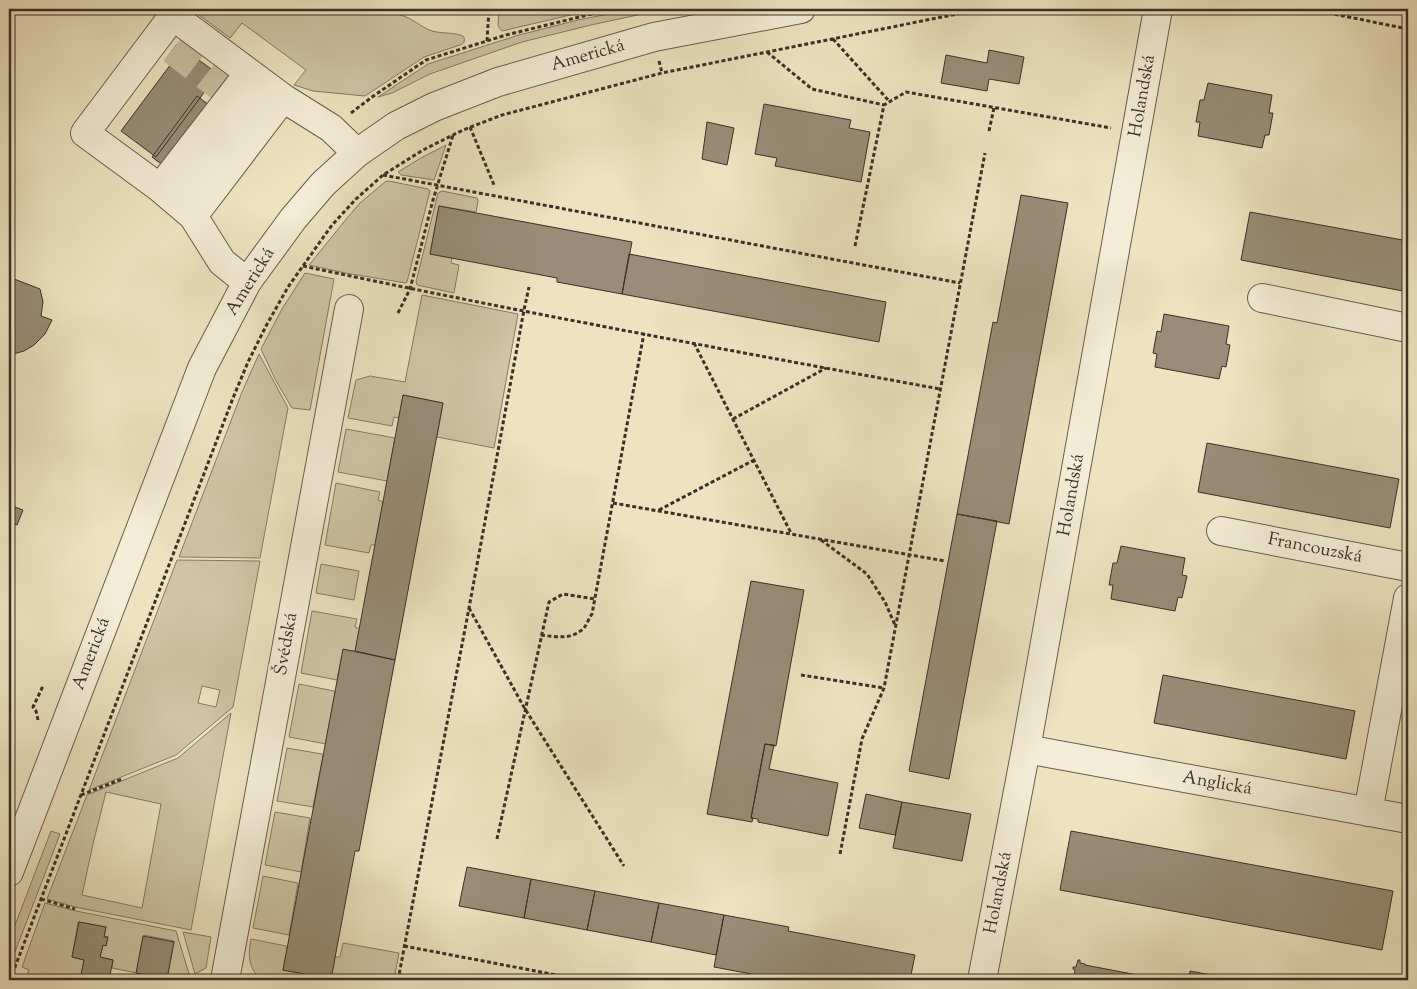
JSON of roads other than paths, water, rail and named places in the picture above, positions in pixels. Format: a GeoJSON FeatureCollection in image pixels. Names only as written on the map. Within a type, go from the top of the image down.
{"type":"FeatureCollection","features":[{"type":"Feature","properties":{"kind":"street","name":"Americká"},"geometry":{"type":"LineString","coordinates":[[9,872],[202,368],[247,282],[323,184],[357,153],[396,126],[434,107],[498,82],[654,37],[801,9]]}},
{"type":"Feature","properties":{"kind":"street","name":"Holandská"},"geometry":{"type":"LineString","coordinates":[[982,980],[1026,749],[1158,9]]}},
{"type":"Feature","properties":{"kind":"street"},"geometry":{"type":"LineString","coordinates":[[247,282],[222,262],[176,202],[85,133],[164,44],[173,16],[266,86],[331,128],[357,153]]}},
{"type":"Feature","properties":{"kind":"street"},"geometry":{"type":"LineString","coordinates":[[176,202],[226,92],[266,86]]}},
{"type":"Feature","properties":{"kind":"street"},"geometry":{"type":"LineString","coordinates":[[176,202],[266,86]]}},
{"type":"Feature","properties":{"kind":"street"},"geometry":{"type":"LineString","coordinates":[[1262,298],[1408,328]]}},
{"type":"Feature","properties":{"kind":"street","name":"Švédská"},"geometry":{"type":"LineString","coordinates":[[225,980],[349,309]]}},
{"type":"Feature","properties":{"kind":"street","name":"Francouzská"},"geometry":{"type":"LineString","coordinates":[[1221,531],[1408,567]]}},
{"type":"Feature","properties":{"kind":"street"},"geometry":{"type":"LineString","coordinates":[[1368,812],[1408,598]]}},
{"type":"Feature","properties":{"kind":"street","name":"Anglická"},"geometry":{"type":"LineString","coordinates":[[1026,749],[1408,819]]}},
{"type":"Feature","properties":{"kind":"tunnel"},"geometry":{"type":"LineString","coordinates":[[172,50],[221,88]]}}]}
